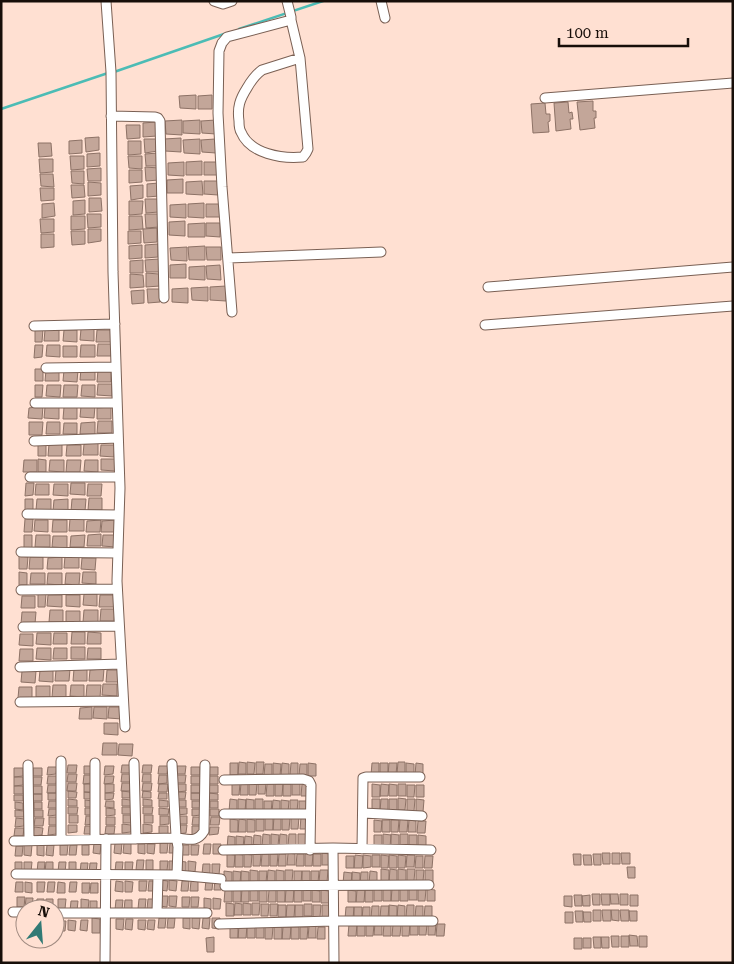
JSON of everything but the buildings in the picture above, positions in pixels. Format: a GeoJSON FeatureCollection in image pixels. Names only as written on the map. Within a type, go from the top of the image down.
{"type":"FeatureCollection","features":[{"type":"Feature","properties":{"kind":"street"},"geometry":{"type":"LineString","coordinates":[[106,1],[111,72],[119,477],[117,589],[125,727]]}},
{"type":"Feature","properties":{"kind":"street"},"geometry":{"type":"LineString","coordinates":[[214,1],[222,4],[232,1]]}},
{"type":"Feature","properties":{"kind":"street"},"geometry":{"type":"LineString","coordinates":[[287,1],[300,58],[308,149],[303,156],[268,154],[246,141],[240,131],[238,113],[240,98],[262,70],[300,58]]}},
{"type":"Feature","properties":{"kind":"street"},"geometry":{"type":"LineString","coordinates":[[381,1],[385,18]]}},
{"type":"Feature","properties":{"kind":"street"},"geometry":{"type":"LineString","coordinates":[[232,312],[218,113],[218,58],[220,46],[227,37],[291,18]]}},
{"type":"Feature","properties":{"kind":"street"},"geometry":{"type":"LineString","coordinates":[[545,98],[733,83]]}},
{"type":"Feature","properties":{"kind":"street"},"geometry":{"type":"LineString","coordinates":[[112,116],[155,117],[160,120],[164,298]]}},
{"type":"Feature","properties":{"kind":"street"},"geometry":{"type":"LineString","coordinates":[[228,258],[381,252]]}},
{"type":"Feature","properties":{"kind":"street"},"geometry":{"type":"LineString","coordinates":[[488,287],[733,267]]}},
{"type":"Feature","properties":{"kind":"street"},"geometry":{"type":"LineString","coordinates":[[485,325],[733,306]]}},
{"type":"Feature","properties":{"kind":"street"},"geometry":{"type":"LineString","coordinates":[[34,326],[115,324]]}},
{"type":"Feature","properties":{"kind":"street"},"geometry":{"type":"LineString","coordinates":[[46,368],[116,367]]}},
{"type":"Feature","properties":{"kind":"street"},"geometry":{"type":"LineString","coordinates":[[35,403],[117,403]]}},
{"type":"Feature","properties":{"kind":"street"},"geometry":{"type":"LineString","coordinates":[[34,441],[118,438]]}},
{"type":"Feature","properties":{"kind":"street"},"geometry":{"type":"LineString","coordinates":[[30,477],[119,477]]}},
{"type":"Feature","properties":{"kind":"street"},"geometry":{"type":"LineString","coordinates":[[27,514],[119,514]]}},
{"type":"Feature","properties":{"kind":"street"},"geometry":{"type":"LineString","coordinates":[[21,552],[117,553]]}},
{"type":"Feature","properties":{"kind":"street"},"geometry":{"type":"LineString","coordinates":[[21,590],[117,589]]}},
{"type":"Feature","properties":{"kind":"street"},"geometry":{"type":"LineString","coordinates":[[23,627],[119,626]]}},
{"type":"Feature","properties":{"kind":"street"},"geometry":{"type":"LineString","coordinates":[[20,667],[121,664]]}},
{"type":"Feature","properties":{"kind":"street"},"geometry":{"type":"LineString","coordinates":[[20,702],[124,701]]}},
{"type":"Feature","properties":{"kind":"street"},"geometry":{"type":"LineString","coordinates":[[61,761],[61,840]]}},
{"type":"Feature","properties":{"kind":"street"},"geometry":{"type":"LineString","coordinates":[[95,763],[95,840]]}},
{"type":"Feature","properties":{"kind":"street"},"geometry":{"type":"LineString","coordinates":[[134,763],[136,839]]}},
{"type":"Feature","properties":{"kind":"street"},"geometry":{"type":"LineString","coordinates":[[172,764],[178,847],[177,875]]}},
{"type":"Feature","properties":{"kind":"street"},"geometry":{"type":"LineString","coordinates":[[28,765],[29,840]]}},
{"type":"Feature","properties":{"kind":"street"},"geometry":{"type":"LineString","coordinates":[[14,841],[195,839],[200,837],[204,831],[205,765]]}},
{"type":"Feature","properties":{"kind":"street"},"geometry":{"type":"LineString","coordinates":[[362,849],[364,778],[420,777]]}},
{"type":"Feature","properties":{"kind":"street"},"geometry":{"type":"LineString","coordinates":[[224,780],[303,779],[309,781],[311,785],[310,850]]}},
{"type":"Feature","properties":{"kind":"street"},"geometry":{"type":"LineString","coordinates":[[363,813],[422,816]]}},
{"type":"Feature","properties":{"kind":"street"},"geometry":{"type":"LineString","coordinates":[[224,814],[310,814]]}},
{"type":"Feature","properties":{"kind":"street"},"geometry":{"type":"LineString","coordinates":[[105,963],[106,839]]}},
{"type":"Feature","properties":{"kind":"street"},"geometry":{"type":"LineString","coordinates":[[333,848],[334,963]]}},
{"type":"Feature","properties":{"kind":"street"},"geometry":{"type":"LineString","coordinates":[[223,850],[310,850],[333,848],[431,850]]}},
{"type":"Feature","properties":{"kind":"street"},"geometry":{"type":"LineString","coordinates":[[16,874],[177,875],[223,882],[429,885]]}},
{"type":"Feature","properties":{"kind":"street"},"geometry":{"type":"LineString","coordinates":[[157,913],[158,875]]}},
{"type":"Feature","properties":{"kind":"street"},"geometry":{"type":"LineString","coordinates":[[65,912],[207,913]]}},
{"type":"Feature","properties":{"kind":"street"},"geometry":{"type":"LineString","coordinates":[[219,924],[433,921]]}},
{"type":"Feature","properties":{"kind":"waterway"},"geometry":{"type":"LineString","coordinates":[[239,29],[323,1]]}},
{"type":"Feature","properties":{"kind":"waterway"},"geometry":{"type":"LineString","coordinates":[[114,72],[224,34]]}},
{"type":"Feature","properties":{"kind":"waterway"},"geometry":{"type":"LineString","coordinates":[[1,109],[108,73]]}}]}
